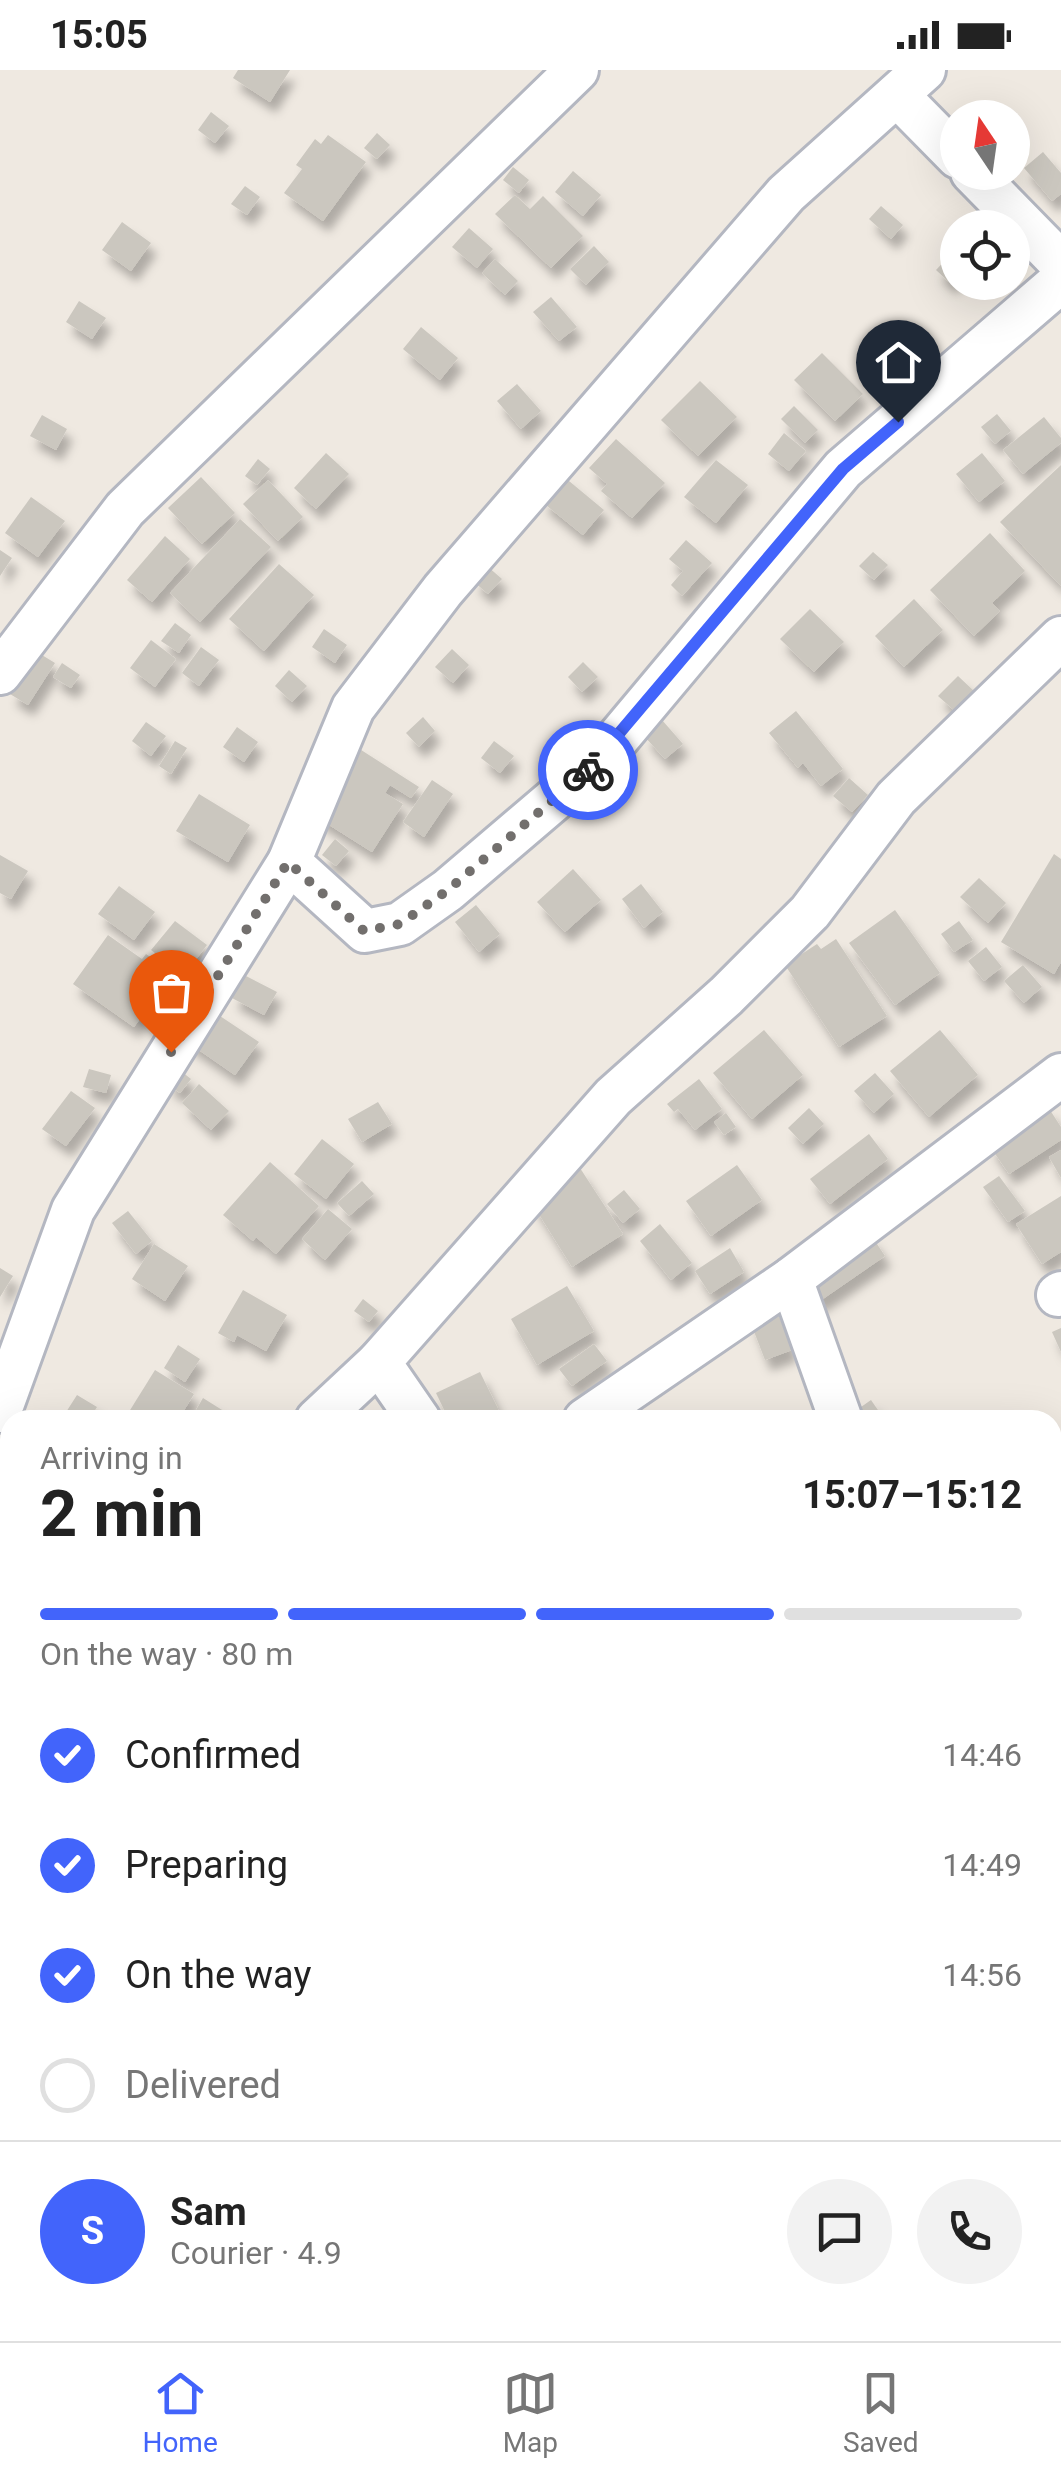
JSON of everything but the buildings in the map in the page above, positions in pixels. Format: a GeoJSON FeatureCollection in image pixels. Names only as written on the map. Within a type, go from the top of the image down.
{"type":"FeatureCollection","features":[{"type":"Feature","properties":{"kind":"street"},"geometry":{"type":"LineString","coordinates":[[0,673],[125,510],[577,70]]}},
{"type":"Feature","properties":{"kind":"street"},"geometry":{"type":"LineString","coordinates":[[0,1410],[73,1210],[288,862],[353,708],[443,590],[786,194],[910,82],[940,129]]}},
{"type":"Feature","properties":{"kind":"street"},"geometry":{"type":"LineString","coordinates":[[990,190],[1061,263]]}},
{"type":"Feature","properties":{"kind":"street"},"geometry":{"type":"LineString","coordinates":[[288,862],[364,931],[400,924],[448,890],[597,763],[843,469],[1061,282]]}},
{"type":"Feature","properties":{"kind":"street"},"geometry":{"type":"LineString","coordinates":[[328,1410],[378,1362],[613,1097],[726,996],[810,912],[896,798],[1061,638]]}},
{"type":"Feature","properties":{"kind":"street"},"geometry":{"type":"LineString","coordinates":[[599,1410],[791,1279],[1061,1075]]}},
{"type":"Feature","properties":{"kind":"street"},"geometry":{"type":"LineString","coordinates":[[791,1279],[837,1410]]}},
{"type":"Feature","properties":{"kind":"street"},"geometry":{"type":"LineString","coordinates":[[378,1362],[412,1410]]}},
{"type":"Feature","properties":{"kind":"way so far"},"geometry":{"type":"LineString","coordinates":[[171,1052],[288,862],[364,931],[400,924],[448,890],[588,770]]}},
{"type":"Feature","properties":{"kind":"route"},"geometry":{"type":"LineString","coordinates":[[588,770],[843,469],[898,422]]}}]}
